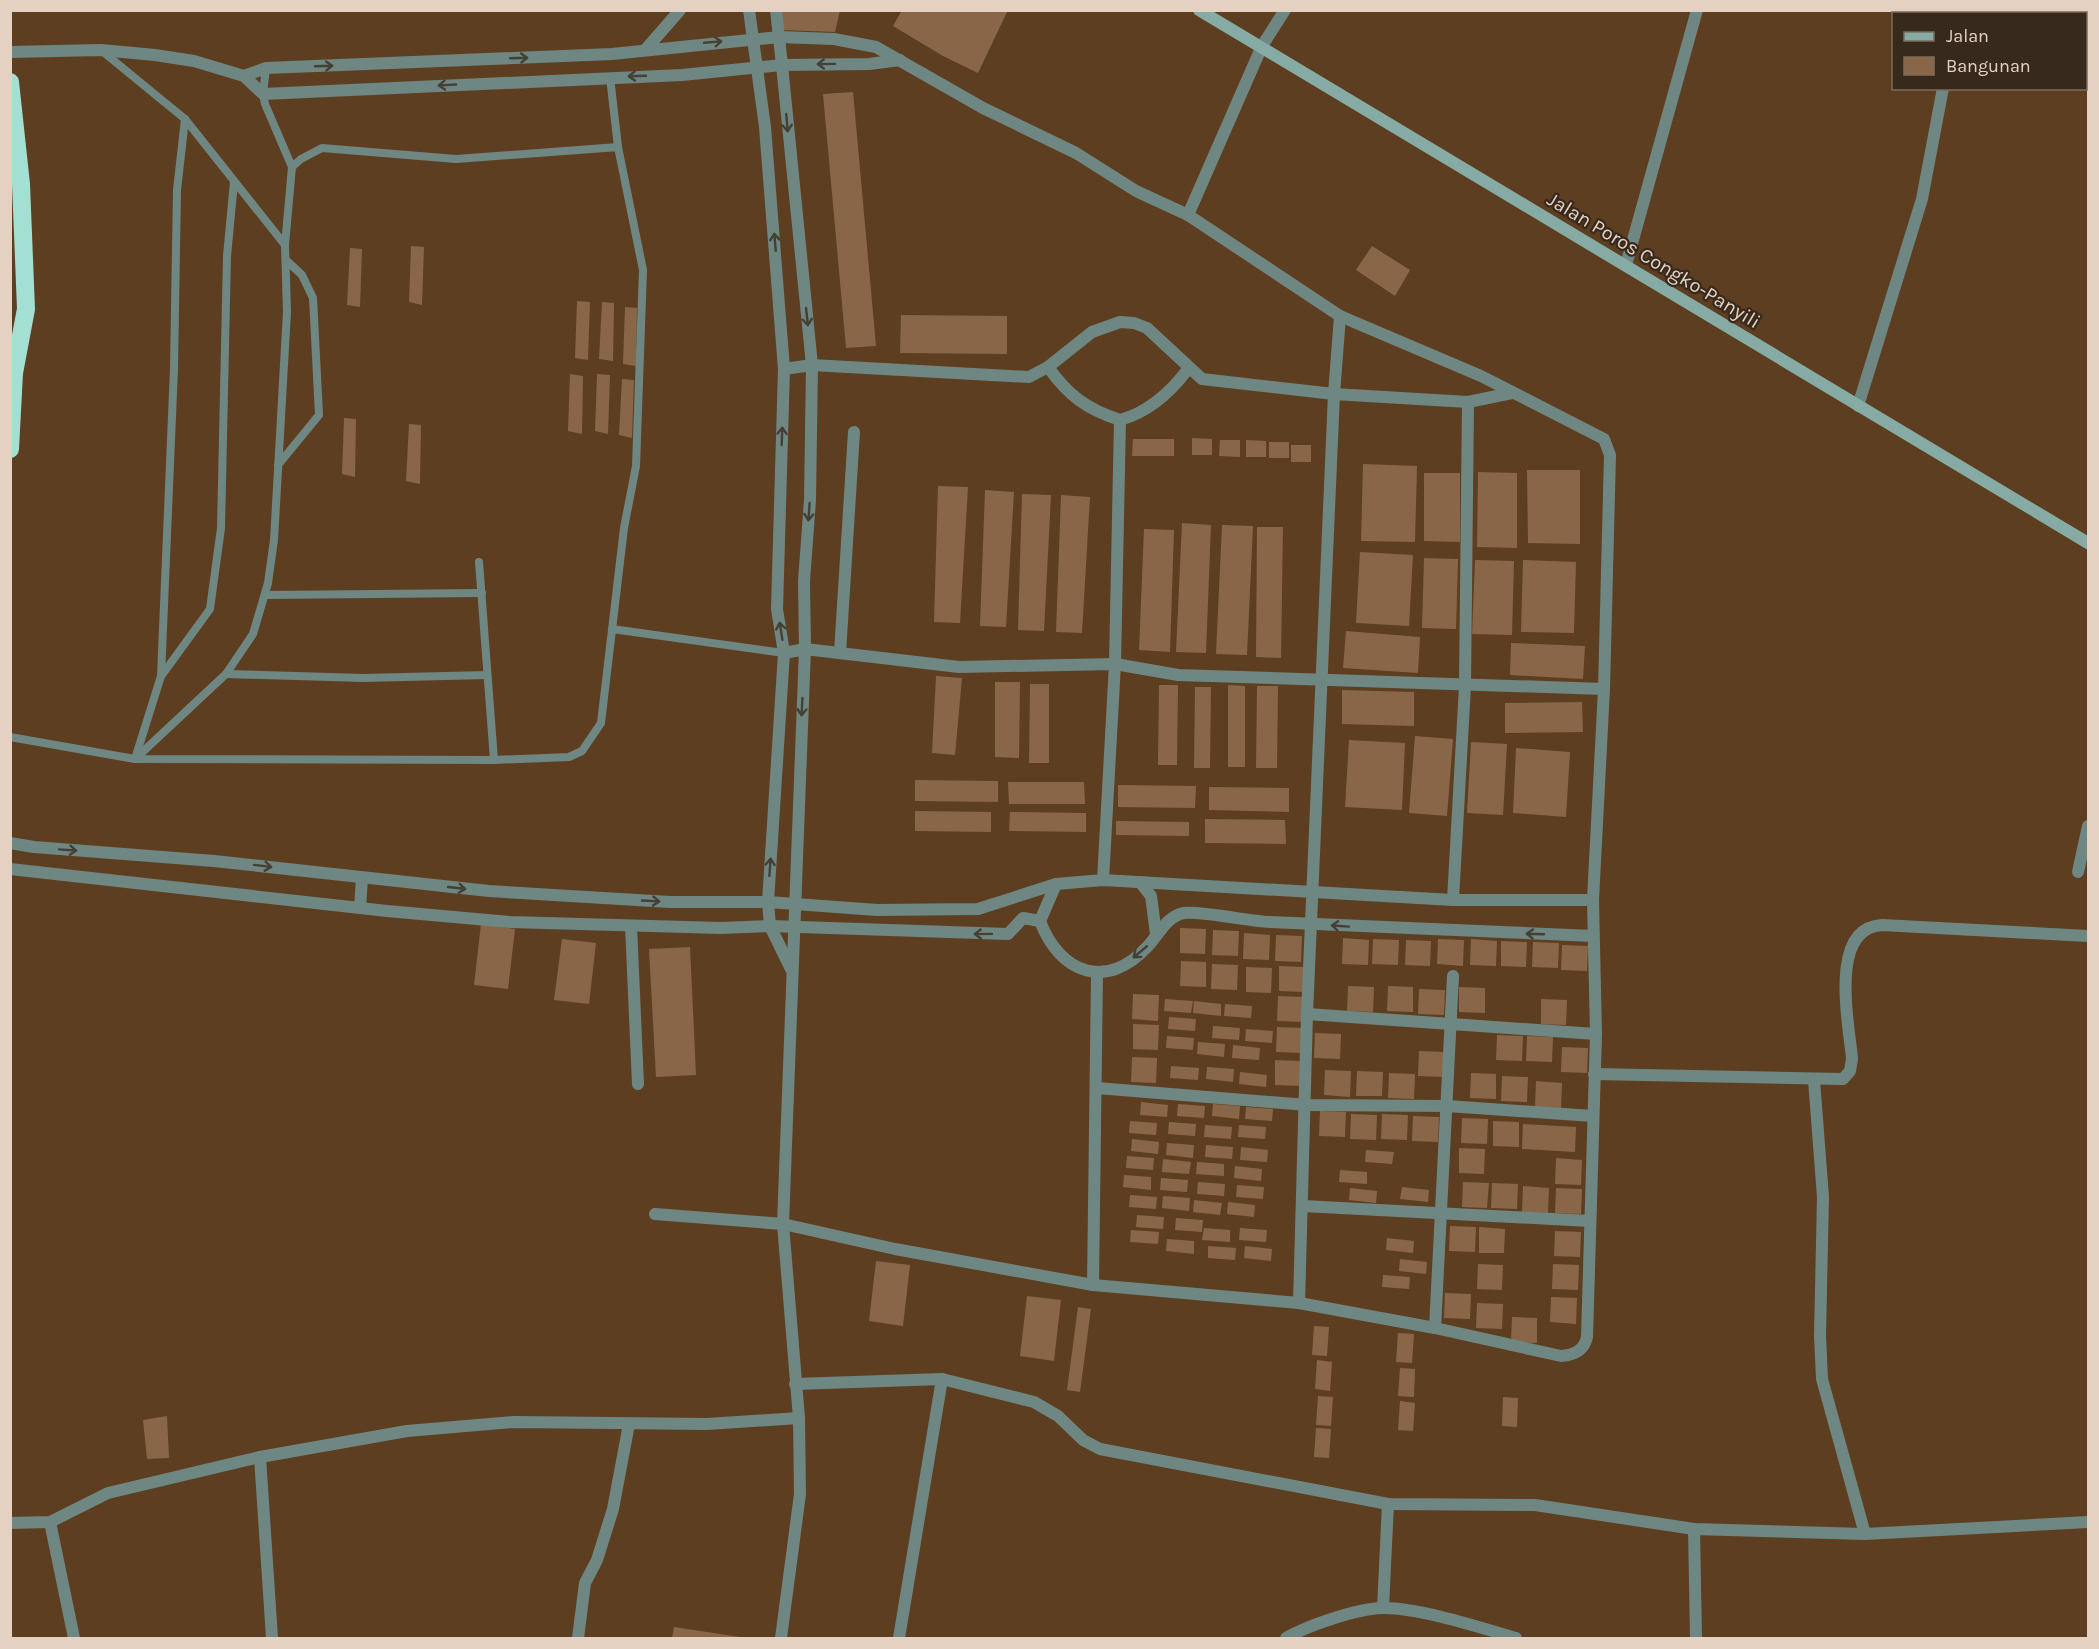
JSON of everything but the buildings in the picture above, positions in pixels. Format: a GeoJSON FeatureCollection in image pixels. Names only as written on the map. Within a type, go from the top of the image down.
{"type":"FeatureCollection","features":[{"type":"Feature","properties":{"kind":"highway"},"geometry":{"type":"LineString","coordinates":[[10,82],[21,184],[26,309],[12,373],[10,449]]}},
{"type":"Feature","properties":{"kind":"main road","name":"Jalan Poros Congko-Panyili"},"geometry":{"type":"LineString","coordinates":[[1199,10],[2088,543]]}},
{"type":"Feature","properties":{"kind":"street"},"geometry":{"type":"LineString","coordinates":[[646,49],[680,10]]}},
{"type":"Feature","properties":{"kind":"street"},"geometry":{"type":"LineString","coordinates":[[750,10],[759,68],[784,369],[777,609],[784,653],[768,902],[770,926],[792,970]]}},
{"type":"Feature","properties":{"kind":"street"},"geometry":{"type":"LineString","coordinates":[[776,10],[812,365],[810,500],[804,581],[805,649],[783,1224],[799,1418],[800,1494],[781,1638]]}},
{"type":"Feature","properties":{"kind":"street"},"geometry":{"type":"LineString","coordinates":[[1188,215],[1262,46],[1285,10]]}},
{"type":"Feature","properties":{"kind":"street"},"geometry":{"type":"LineString","coordinates":[[1626,265],[1697,10]]}},
{"type":"Feature","properties":{"kind":"street"},"geometry":{"type":"LineString","coordinates":[[244,76],[266,68],[612,54],[779,36],[834,39],[876,47],[983,108],[1076,153],[1136,191],[1188,215],[1340,316],[1481,376],[1594,432],[1604,439],[1608,448],[1610,455],[1604,689],[1593,900],[1596,1034],[1587,1337],[1585,1344],[1573,1355],[1561,1356],[1435,1328],[1299,1303],[1093,1286],[895,1249],[783,1224],[655,1214]]}},
{"type":"Feature","properties":{"kind":"street"},"geometry":{"type":"LineString","coordinates":[[10,52],[101,50],[195,61],[244,76],[263,94],[610,77],[783,65],[869,64],[900,60]]}},
{"type":"Feature","properties":{"kind":"street"},"geometry":{"type":"LineString","coordinates":[[610,77],[612,54]]}},
{"type":"Feature","properties":{"kind":"street"},"geometry":{"type":"LineString","coordinates":[[1858,406],[1922,199],[1943,90]]}},
{"type":"Feature","properties":{"kind":"street"},"geometry":{"type":"LineString","coordinates":[[1299,1303],[1307,1105],[1307,1014],[1334,394],[1340,316]]}},
{"type":"Feature","properties":{"kind":"street"},"geometry":{"type":"LineString","coordinates":[[784,369],[812,365],[1018,378],[1037,374],[1092,332],[1120,322],[1134,323],[1147,328],[1202,380],[1334,394],[1468,402],[1512,393]]}},
{"type":"Feature","properties":{"kind":"street"},"geometry":{"type":"LineString","coordinates":[[1048,367],[1067,393],[1098,412],[1120,420],[1145,411],[1174,386],[1188,369]]}},
{"type":"Feature","properties":{"kind":"street"},"geometry":{"type":"LineString","coordinates":[[1453,900],[1465,686],[1468,402]]}},
{"type":"Feature","properties":{"kind":"street"},"geometry":{"type":"LineString","coordinates":[[1104,880],[1115,664],[1120,420]]}},
{"type":"Feature","properties":{"kind":"street"},"geometry":{"type":"LineString","coordinates":[[840,653],[854,432]]}},
{"type":"Feature","properties":{"kind":"street"},"geometry":{"type":"LineString","coordinates":[[784,653],[805,649],[958,667],[1115,664],[1178,675],[1604,689]]}},
{"type":"Feature","properties":{"kind":"street"},"geometry":{"type":"LineString","coordinates":[[2078,872],[2088,826]]}},
{"type":"Feature","properties":{"kind":"street"},"geometry":{"type":"LineString","coordinates":[[10,843],[34,847],[214,861],[501,892],[670,902],[768,902],[877,910],[978,909],[1056,884],[1104,880],[1453,900],[1593,900]]}},
{"type":"Feature","properties":{"kind":"street"},"geometry":{"type":"LineString","coordinates":[[10,869],[75,878],[510,922],[721,928],[770,926],[1008,934],[1023,918],[1040,921]]}},
{"type":"Feature","properties":{"kind":"street"},"geometry":{"type":"LineString","coordinates":[[360,908],[362,878]]}},
{"type":"Feature","properties":{"kind":"street"},"geometry":{"type":"LineString","coordinates":[[1140,882],[1151,896],[1156,934]]}},
{"type":"Feature","properties":{"kind":"street"},"geometry":{"type":"LineString","coordinates":[[1056,884],[1040,921],[1047,939],[1059,955],[1081,970],[1097,973],[1126,963],[1148,946],[1156,934],[1175,916],[1186,913],[1257,921],[1593,936]]}},
{"type":"Feature","properties":{"kind":"street"},"geometry":{"type":"LineString","coordinates":[[630,926],[638,1084]]}},
{"type":"Feature","properties":{"kind":"street"},"geometry":{"type":"LineString","coordinates":[[1594,1074],[1843,1079],[1850,1071],[1845,967],[1851,944],[1872,926],[2088,936]]}},
{"type":"Feature","properties":{"kind":"street"},"geometry":{"type":"LineString","coordinates":[[1093,1286],[1097,973]]}},
{"type":"Feature","properties":{"kind":"street"},"geometry":{"type":"LineString","coordinates":[[1435,1328],[1453,976]]}},
{"type":"Feature","properties":{"kind":"street"},"geometry":{"type":"LineString","coordinates":[[1307,1014],[1596,1034]]}},
{"type":"Feature","properties":{"kind":"street"},"geometry":{"type":"LineString","coordinates":[[1814,1080],[1822,1197],[1820,1336],[1822,1378],[1865,1534]]}},
{"type":"Feature","properties":{"kind":"street"},"geometry":{"type":"LineString","coordinates":[[1097,1088],[1307,1105],[1447,1106],[1593,1116]]}},
{"type":"Feature","properties":{"kind":"street"},"geometry":{"type":"LineString","coordinates":[[1303,1206],[1590,1221]]}},
{"type":"Feature","properties":{"kind":"street"},"geometry":{"type":"LineString","coordinates":[[795,1384],[942,1379],[1034,1402],[1059,1416],[1083,1440],[1100,1449],[1388,1503],[1534,1505],[1694,1529],[1865,1534],[2088,1522]]}},
{"type":"Feature","properties":{"kind":"street"},"geometry":{"type":"LineString","coordinates":[[899,1638],[942,1379]]}},
{"type":"Feature","properties":{"kind":"street"},"geometry":{"type":"LineString","coordinates":[[10,1523],[50,1522],[108,1494],[260,1457],[407,1431],[514,1422],[707,1424],[799,1418]]}},
{"type":"Feature","properties":{"kind":"street"},"geometry":{"type":"LineString","coordinates":[[578,1638],[585,1583],[597,1560],[614,1509],[628,1424]]}},
{"type":"Feature","properties":{"kind":"street"},"geometry":{"type":"LineString","coordinates":[[260,1457],[272,1638]]}},
{"type":"Feature","properties":{"kind":"street"},"geometry":{"type":"LineString","coordinates":[[1383,1608],[1388,1503]]}},
{"type":"Feature","properties":{"kind":"street"},"geometry":{"type":"LineString","coordinates":[[50,1522],[74,1638]]}},
{"type":"Feature","properties":{"kind":"street"},"geometry":{"type":"LineString","coordinates":[[1694,1529],[1696,1638]]}},
{"type":"Feature","properties":{"kind":"street"},"geometry":{"type":"LineString","coordinates":[[1286,1638],[1357,1612],[1383,1608],[1430,1616],[1516,1638]]}},
{"type":"Feature","properties":{"kind":"lane"},"geometry":{"type":"LineString","coordinates":[[101,50],[185,119],[285,245]]}},
{"type":"Feature","properties":{"kind":"lane"},"geometry":{"type":"LineString","coordinates":[[135,759],[226,674],[252,634],[265,595],[274,540],[279,465],[287,312],[285,245],[292,167],[263,94],[266,68]]}},
{"type":"Feature","properties":{"kind":"lane"},"geometry":{"type":"LineString","coordinates":[[10,737],[135,759],[494,760],[569,757],[582,751],[601,723],[624,528],[636,466],[643,270],[618,147],[610,77]]}},
{"type":"Feature","properties":{"kind":"lane"},"geometry":{"type":"LineString","coordinates":[[135,759],[161,676],[174,369],[177,190],[185,119]]}},
{"type":"Feature","properties":{"kind":"lane"},"geometry":{"type":"LineString","coordinates":[[292,167],[301,159],[322,148],[456,159],[618,147]]}},
{"type":"Feature","properties":{"kind":"lane"},"geometry":{"type":"LineString","coordinates":[[161,676],[210,609],[221,528],[227,256],[234,182]]}},
{"type":"Feature","properties":{"kind":"lane"},"geometry":{"type":"LineString","coordinates":[[279,465],[319,415],[313,298],[302,275],[286,260]]}},
{"type":"Feature","properties":{"kind":"lane"},"geometry":{"type":"LineString","coordinates":[[479,562],[494,760]]}},
{"type":"Feature","properties":{"kind":"lane"},"geometry":{"type":"LineString","coordinates":[[265,595],[482,593]]}},
{"type":"Feature","properties":{"kind":"lane"},"geometry":{"type":"LineString","coordinates":[[612,629],[784,653]]}},
{"type":"Feature","properties":{"kind":"lane"},"geometry":{"type":"LineString","coordinates":[[226,674],[363,678],[487,675]]}}]}
